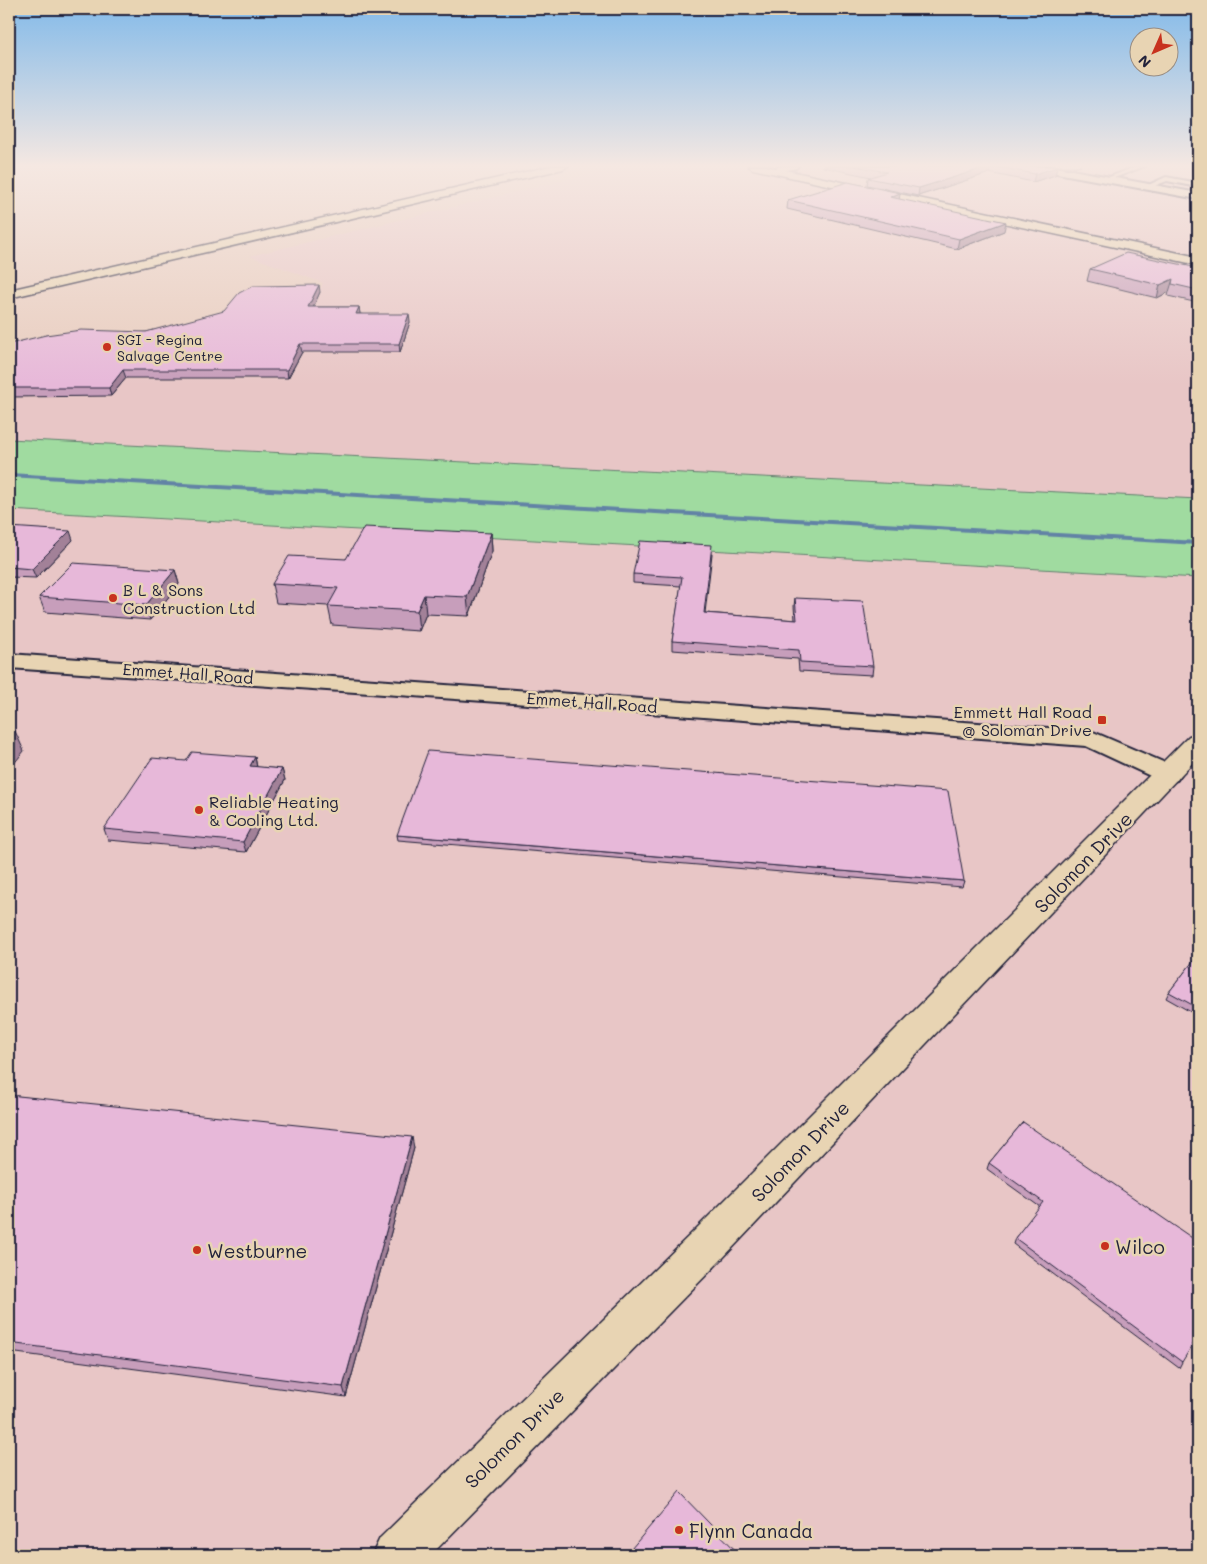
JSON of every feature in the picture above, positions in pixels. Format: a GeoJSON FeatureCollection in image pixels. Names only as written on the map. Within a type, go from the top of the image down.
{"type":"FeatureCollection","features":[{"type":"Feature","properties":{"kind":"street"},"geometry":{"type":"LineString","coordinates":[[9,294],[247,239]]}},
{"type":"Feature","properties":{"kind":"street"},"geometry":{"type":"LineString","coordinates":[[1092,239],[1198,262]]}},
{"type":"Feature","properties":{"kind":"street","name":"Emmet Hall Road"},"geometry":{"type":"LineString","coordinates":[[9,661],[557,699],[1091,739],[1168,774]]}},
{"type":"Feature","properties":{"kind":"street","name":"Solomon Drive"},"geometry":{"type":"LineString","coordinates":[[397,1555],[707,1246],[1198,742]]}},
{"type":"Feature","properties":{"kind":"shaded area"},"geometry":{"type":"Polygon","coordinates":[[[321,239],[1198,239],[1198,499],[9,439],[9,397],[111,396],[126,378],[309,315],[323,283],[250,256],[321,239]]]}},
{"type":"Feature","properties":{"kind":"shaded area"},"geometry":{"type":"Polygon","coordinates":[[[9,511],[1198,578],[1198,1555],[9,1555],[9,511]]]}},
{"type":"Feature","properties":{"kind":"green space"},"geometry":{"type":"Polygon","coordinates":[[[9,439],[1198,499],[1198,578],[9,510],[9,439]]]}},
{"type":"Feature","properties":{"kind":"building"},"geometry":{"type":"Polygon","coordinates":[[[1126,253],[1198,268],[1198,290],[1172,284],[1173,279],[1160,285],[1090,269],[1126,253]]]}},
{"type":"Feature","properties":{"kind":"building","name":"SGI - Regina Salvage Centre"},"geometry":{"type":"Polygon","coordinates":[[[319,285],[308,307],[359,307],[356,314],[409,314],[399,344],[300,344],[287,370],[123,370],[109,388],[9,388],[9,344],[46,335],[81,330],[146,332],[224,311],[239,293],[253,286],[319,285]]]}},
{"type":"Feature","properties":{"kind":"building"},"geometry":{"type":"Polygon","coordinates":[[[9,527],[70,531],[32,569],[9,567],[9,527]]]}},
{"type":"Feature","properties":{"kind":"building"},"geometry":{"type":"Polygon","coordinates":[[[364,527],[491,533],[467,597],[424,595],[417,611],[328,606],[338,588],[272,584],[289,556],[346,559],[364,527]]]}},
{"type":"Feature","properties":{"kind":"building"},"geometry":{"type":"Polygon","coordinates":[[[640,541],[712,545],[704,613],[797,620],[795,598],[863,601],[873,666],[800,662],[799,650],[672,641],[682,577],[633,574],[640,541]]]}},
{"type":"Feature","properties":{"kind":"building"},"geometry":{"type":"Polygon","coordinates":[[[73,563],[175,570],[146,605],[39,597],[73,563]]]}},
{"type":"Feature","properties":{"kind":"building"},"geometry":{"type":"Polygon","coordinates":[[[9,731],[15,731],[9,739],[9,731]]]}},
{"type":"Feature","properties":{"kind":"building"},"geometry":{"type":"Polygon","coordinates":[[[428,751],[948,791],[964,881],[397,835],[428,751]]]}},
{"type":"Feature","properties":{"kind":"building","name":"Reliable Heating & Cooling Ltd."},"geometry":{"type":"Polygon","coordinates":[[[192,752],[255,757],[250,766],[282,769],[243,842],[104,829],[152,758],[186,761],[192,752]]]}},
{"type":"Feature","properties":{"kind":"building"},"geometry":{"type":"Polygon","coordinates":[[[1198,955],[1198,1008],[1169,992],[1198,955]]]}},
{"type":"Feature","properties":{"kind":"building","name":"Westburne"},"geometry":{"type":"Polygon","coordinates":[[[9,1095],[412,1137],[343,1387],[9,1343],[9,1095]]]}},
{"type":"Feature","properties":{"kind":"building","name":"Wilco"},"geometry":{"type":"Polygon","coordinates":[[[1023,1122],[1198,1242],[1198,1336],[1182,1362],[1015,1238],[1043,1202],[989,1163],[1023,1122]]]}},
{"type":"Feature","properties":{"kind":"building","name":"Flynn Canada"},"geometry":{"type":"Polygon","coordinates":[[[679,1492],[740,1555],[626,1555],[679,1492]]]}},
{"type":"Feature","properties":{"kind":"waterway"},"geometry":{"type":"LineString","coordinates":[[9,475],[1198,543]]}},
{"type":"Feature","properties":{"kind":"place","name":"SGI - Regina Salvage Centre"},"geometry":{"type":"Point","coordinates":[107,347]}},
{"type":"Feature","properties":{"kind":"place","name":"B L & Sons Construction Ltd"},"geometry":{"type":"Point","coordinates":[113,598]}},
{"type":"Feature","properties":{"kind":"place","name":"Emmett Hall Road @ Soloman Drive"},"geometry":{"type":"Point","coordinates":[1102,720]}},
{"type":"Feature","properties":{"kind":"place","name":"Reliable Heating & Cooling Ltd."},"geometry":{"type":"Point","coordinates":[199,810]}},
{"type":"Feature","properties":{"kind":"place","name":"Wilco"},"geometry":{"type":"Point","coordinates":[1105,1246]}},
{"type":"Feature","properties":{"kind":"place","name":"Westburne"},"geometry":{"type":"Point","coordinates":[197,1250]}},
{"type":"Feature","properties":{"kind":"place","name":"Flynn Canada"},"geometry":{"type":"Point","coordinates":[679,1530]}}]}
